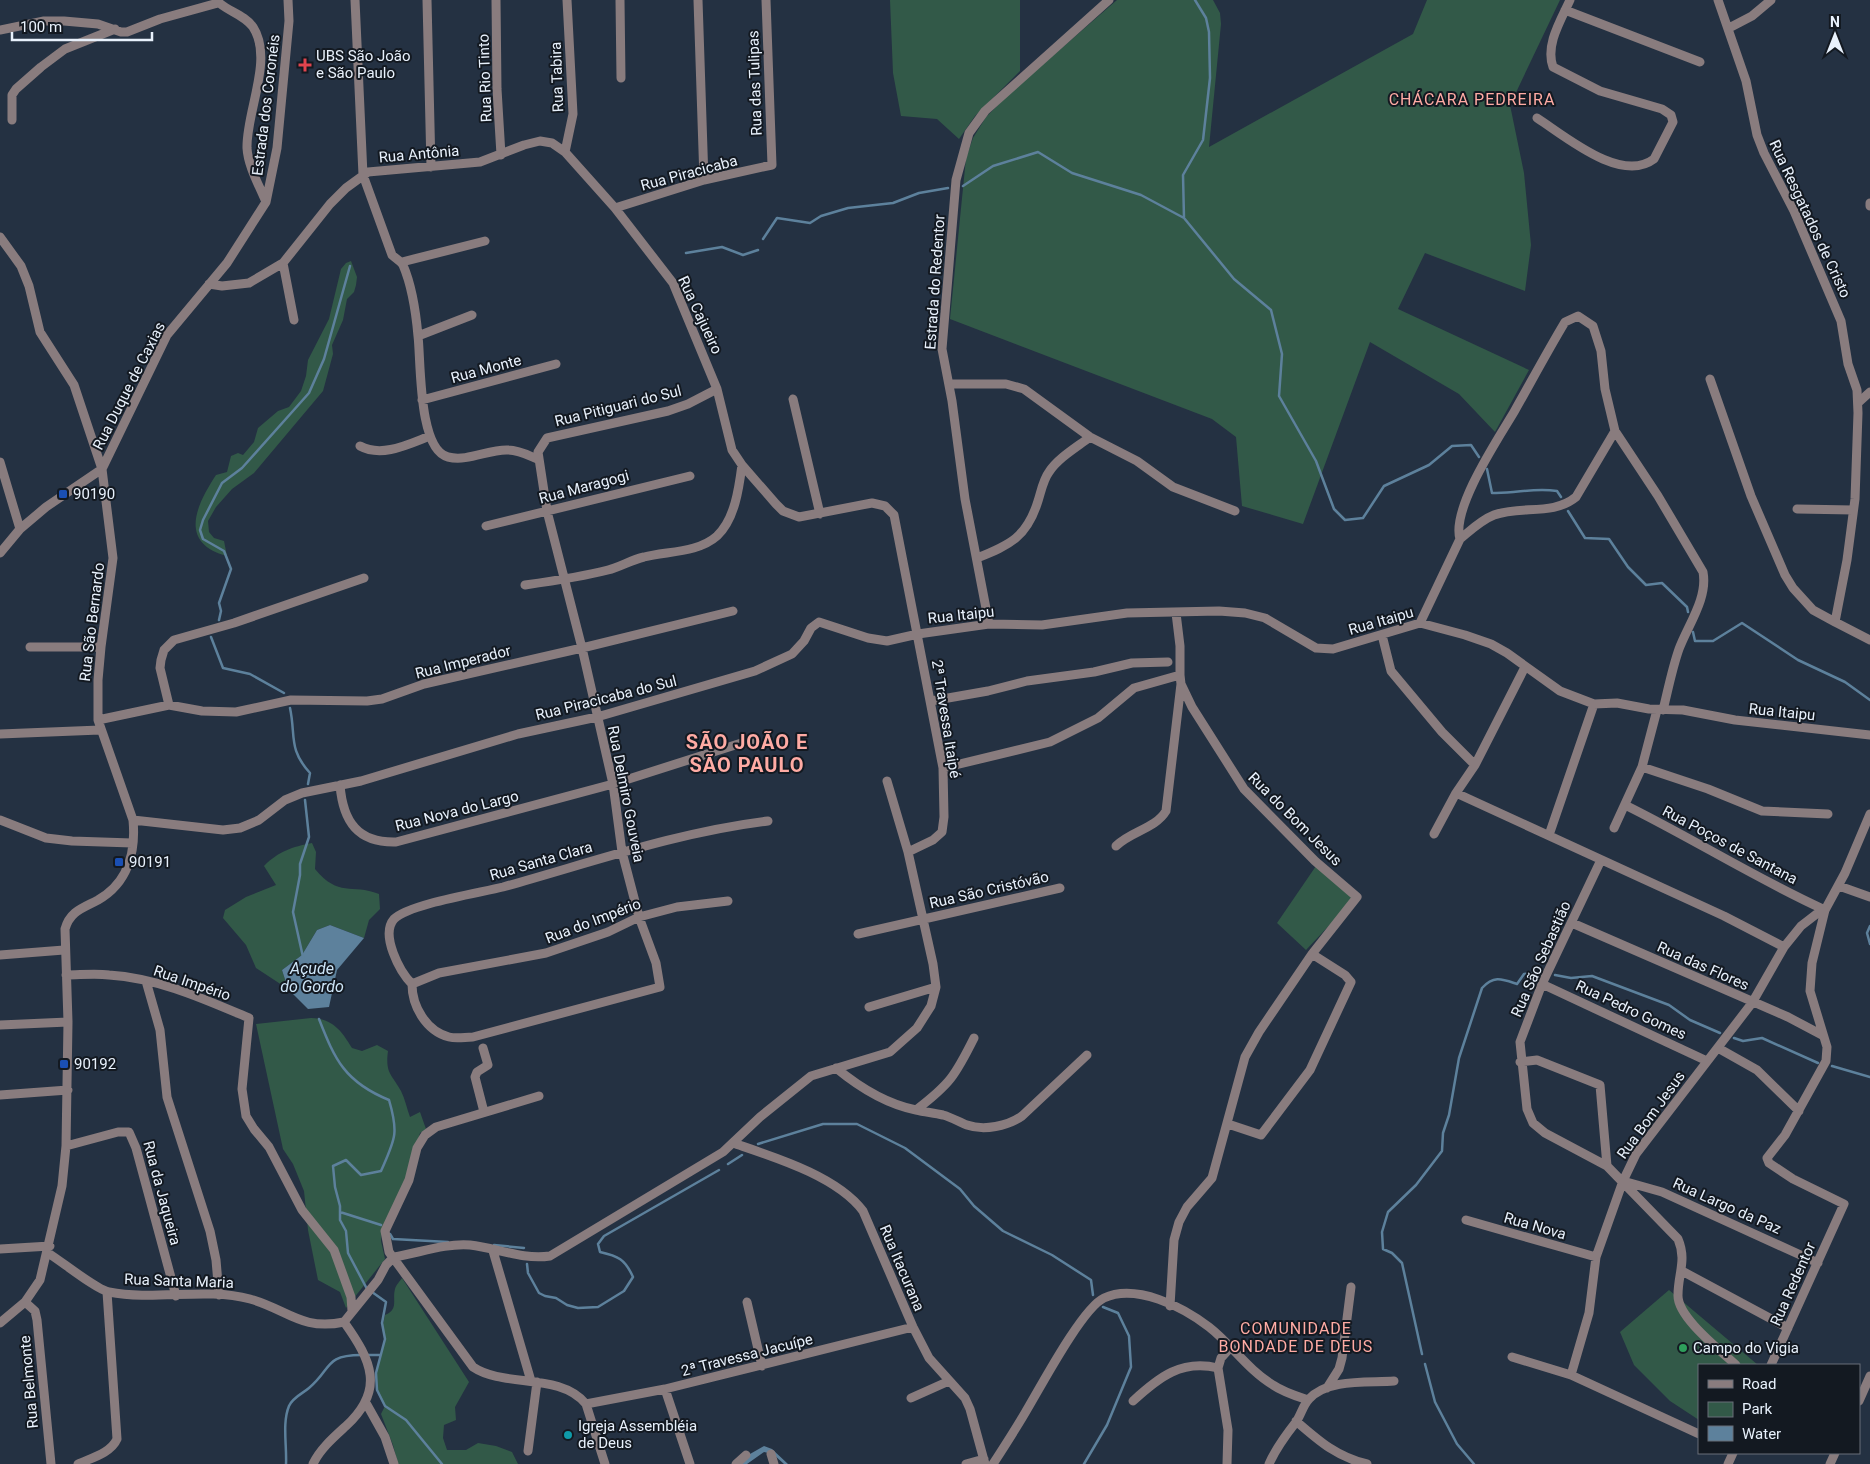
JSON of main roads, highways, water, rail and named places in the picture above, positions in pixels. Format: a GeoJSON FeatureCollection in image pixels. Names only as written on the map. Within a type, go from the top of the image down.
{"type":"FeatureCollection","features":[{"type":"Feature","properties":{"kind":"water","name":"Açude do Gordo"},"geometry":{"type":"Polygon","coordinates":[[[330,925],[364,938],[337,970],[329,1007],[308,1009],[288,989],[282,970],[302,955],[317,930],[330,925]]]}},
{"type":"Feature","properties":{"kind":"water"},"geometry":{"type":"Polygon","coordinates":[[[764,1446],[772,1449],[788,1464],[784,1464],[773,1454],[764,1452],[747,1464],[742,1464],[750,1454],[764,1446]]]}},
{"type":"Feature","properties":{"kind":"waterway"},"geometry":{"type":"LineString","coordinates":[[1184,218],[1183,175],[1203,140],[1210,78],[1209,32],[1206,18],[1195,0]]}},
{"type":"Feature","properties":{"kind":"waterway"},"geometry":{"type":"LineString","coordinates":[[963,186],[993,166],[1038,152],[1072,173],[1141,195],[1184,218],[1234,279],[1271,310],[1282,354],[1279,396],[1316,461],[1334,509],[1345,520],[1363,518],[1384,486],[1429,465],[1452,446],[1471,445],[1479,457]]}},
{"type":"Feature","properties":{"kind":"waterway"},"geometry":{"type":"LineString","coordinates":[[763,239],[777,218],[810,223],[821,216],[848,208],[893,203],[919,193],[948,188]]}},
{"type":"Feature","properties":{"kind":"waterway"},"geometry":{"type":"LineString","coordinates":[[686,253],[722,247],[743,255],[758,250]]}},
{"type":"Feature","properties":{"kind":"waterway"},"geometry":{"type":"LineString","coordinates":[[219,620],[221,611],[219,603],[231,569],[224,551],[203,539],[200,530],[203,520],[222,483],[242,468],[309,393],[324,359],[350,266]]}},
{"type":"Feature","properties":{"kind":"waterway"},"geometry":{"type":"LineString","coordinates":[[1487,469],[1492,493],[1548,490],[1557,491],[1561,497]]}},
{"type":"Feature","properties":{"kind":"waterway"},"geometry":{"type":"LineString","coordinates":[[1568,511],[1585,538],[1609,539],[1628,567],[1646,585],[1662,583],[1687,607],[1688,612]]}},
{"type":"Feature","properties":{"kind":"waterway"},"geometry":{"type":"LineString","coordinates":[[1693,632],[1695,641],[1713,641],[1742,623],[1798,660],[1845,682],[1870,700]]}},
{"type":"Feature","properties":{"kind":"waterway"},"geometry":{"type":"LineString","coordinates":[[211,637],[223,668],[250,674],[284,693]]}},
{"type":"Feature","properties":{"kind":"waterway"},"geometry":{"type":"LineString","coordinates":[[290,708],[294,742],[298,757],[310,773],[308,784]]}},
{"type":"Feature","properties":{"kind":"waterway"},"geometry":{"type":"LineString","coordinates":[[303,957],[293,912],[300,875],[300,864],[309,837],[305,800]]}},
{"type":"Feature","properties":{"kind":"waterway"},"geometry":{"type":"LineString","coordinates":[[1870,926],[1867,933],[1870,944]]}},
{"type":"Feature","properties":{"kind":"waterway"},"geometry":{"type":"LineString","coordinates":[[1422,1354],[1402,1263],[1392,1253],[1383,1249],[1382,1232],[1388,1212],[1416,1185],[1442,1151],[1443,1133],[1449,1115],[1459,1058],[1482,988],[1490,981],[1498,979],[1517,984],[1524,974],[1539,972]]}},
{"type":"Feature","properties":{"kind":"waterway"},"geometry":{"type":"LineString","coordinates":[[1555,975],[1571,978],[1592,976],[1669,1005],[1690,1020],[1720,1033]]}},
{"type":"Feature","properties":{"kind":"waterway"},"geometry":{"type":"LineString","coordinates":[[319,1019],[337,1058],[344,1068],[362,1086],[389,1100],[394,1121],[394,1136],[381,1171],[361,1175],[346,1160],[333,1166],[335,1187],[340,1206],[340,1220],[346,1231],[348,1253],[367,1289]]}},
{"type":"Feature","properties":{"kind":"waterway"},"geometry":{"type":"LineString","coordinates":[[1734,1038],[1743,1041],[1762,1038],[1818,1063]]}},
{"type":"Feature","properties":{"kind":"waterway"},"geometry":{"type":"LineString","coordinates":[[1832,1066],[1870,1077]]}},
{"type":"Feature","properties":{"kind":"waterway"},"geometry":{"type":"LineString","coordinates":[[758,1144],[823,1124],[857,1124],[905,1148],[960,1189],[974,1206],[1003,1231],[1052,1255],[1091,1280],[1093,1295]]}},
{"type":"Feature","properties":{"kind":"waterway"},"geometry":{"type":"LineString","coordinates":[[728,1164],[742,1155]]}},
{"type":"Feature","properties":{"kind":"waterway"},"geometry":{"type":"LineString","coordinates":[[527,1264],[528,1273],[539,1293],[578,1308],[598,1307],[624,1291],[633,1277],[624,1262],[612,1255],[600,1252],[598,1244],[604,1236],[719,1170]]}},
{"type":"Feature","properties":{"kind":"waterway"},"geometry":{"type":"LineString","coordinates":[[340,1212],[381,1225]]}},
{"type":"Feature","properties":{"kind":"waterway"},"geometry":{"type":"LineString","coordinates":[[390,1234],[393,1239],[448,1242]]}},
{"type":"Feature","properties":{"kind":"waterway"},"geometry":{"type":"LineString","coordinates":[[494,1245],[524,1248]]}},
{"type":"Feature","properties":{"kind":"waterway"},"geometry":{"type":"LineString","coordinates":[[372,1292],[386,1302],[382,1323],[385,1339],[376,1373],[377,1390],[385,1406],[406,1420],[442,1464]]}},
{"type":"Feature","properties":{"kind":"waterway"},"geometry":{"type":"LineString","coordinates":[[1084,1464],[1107,1425],[1131,1367],[1129,1336],[1118,1313],[1103,1307]]}},
{"type":"Feature","properties":{"kind":"waterway"},"geometry":{"type":"LineString","coordinates":[[286,1464],[286,1420],[291,1403],[309,1388],[334,1360],[340,1357],[361,1355]]}},
{"type":"Feature","properties":{"kind":"waterway"},"geometry":{"type":"LineString","coordinates":[[367,1355],[380,1355]]}},
{"type":"Feature","properties":{"kind":"waterway"},"geometry":{"type":"LineString","coordinates":[[1425,1364],[1435,1402],[1457,1444],[1474,1464]]}},
{"type":"Feature","properties":{"kind":"place","name":"UBS São João e São Paulo"},"geometry":{"type":"Point","coordinates":[305,65]}},
{"type":"Feature","properties":{"kind":"place","name":"90190"},"geometry":{"type":"Point","coordinates":[63,494]}},
{"type":"Feature","properties":{"kind":"place","name":"90191"},"geometry":{"type":"Point","coordinates":[119,862]}},
{"type":"Feature","properties":{"kind":"place","name":"90192"},"geometry":{"type":"Point","coordinates":[64,1064]}},
{"type":"Feature","properties":{"kind":"place","name":"Campo do Vigia"},"geometry":{"type":"Point","coordinates":[1683,1348]}},
{"type":"Feature","properties":{"kind":"place","name":"Igreja Assembléia de Deus"},"geometry":{"type":"Point","coordinates":[568,1435]}},
{"type":"Feature","properties":{"kind":"district","name":"CHÁCARA PEDREIRA"},"geometry":{"type":"Point","coordinates":[1472,99]}},
{"type":"Feature","properties":{"kind":"district","name":"SÃO JOÃO E SÃO PAULO"},"geometry":{"type":"Point","coordinates":[747,754]}},
{"type":"Feature","properties":{"kind":"district","name":"COMUNIDADE BONDADE DE DEUS"},"geometry":{"type":"Point","coordinates":[1296,1337]}}]}
